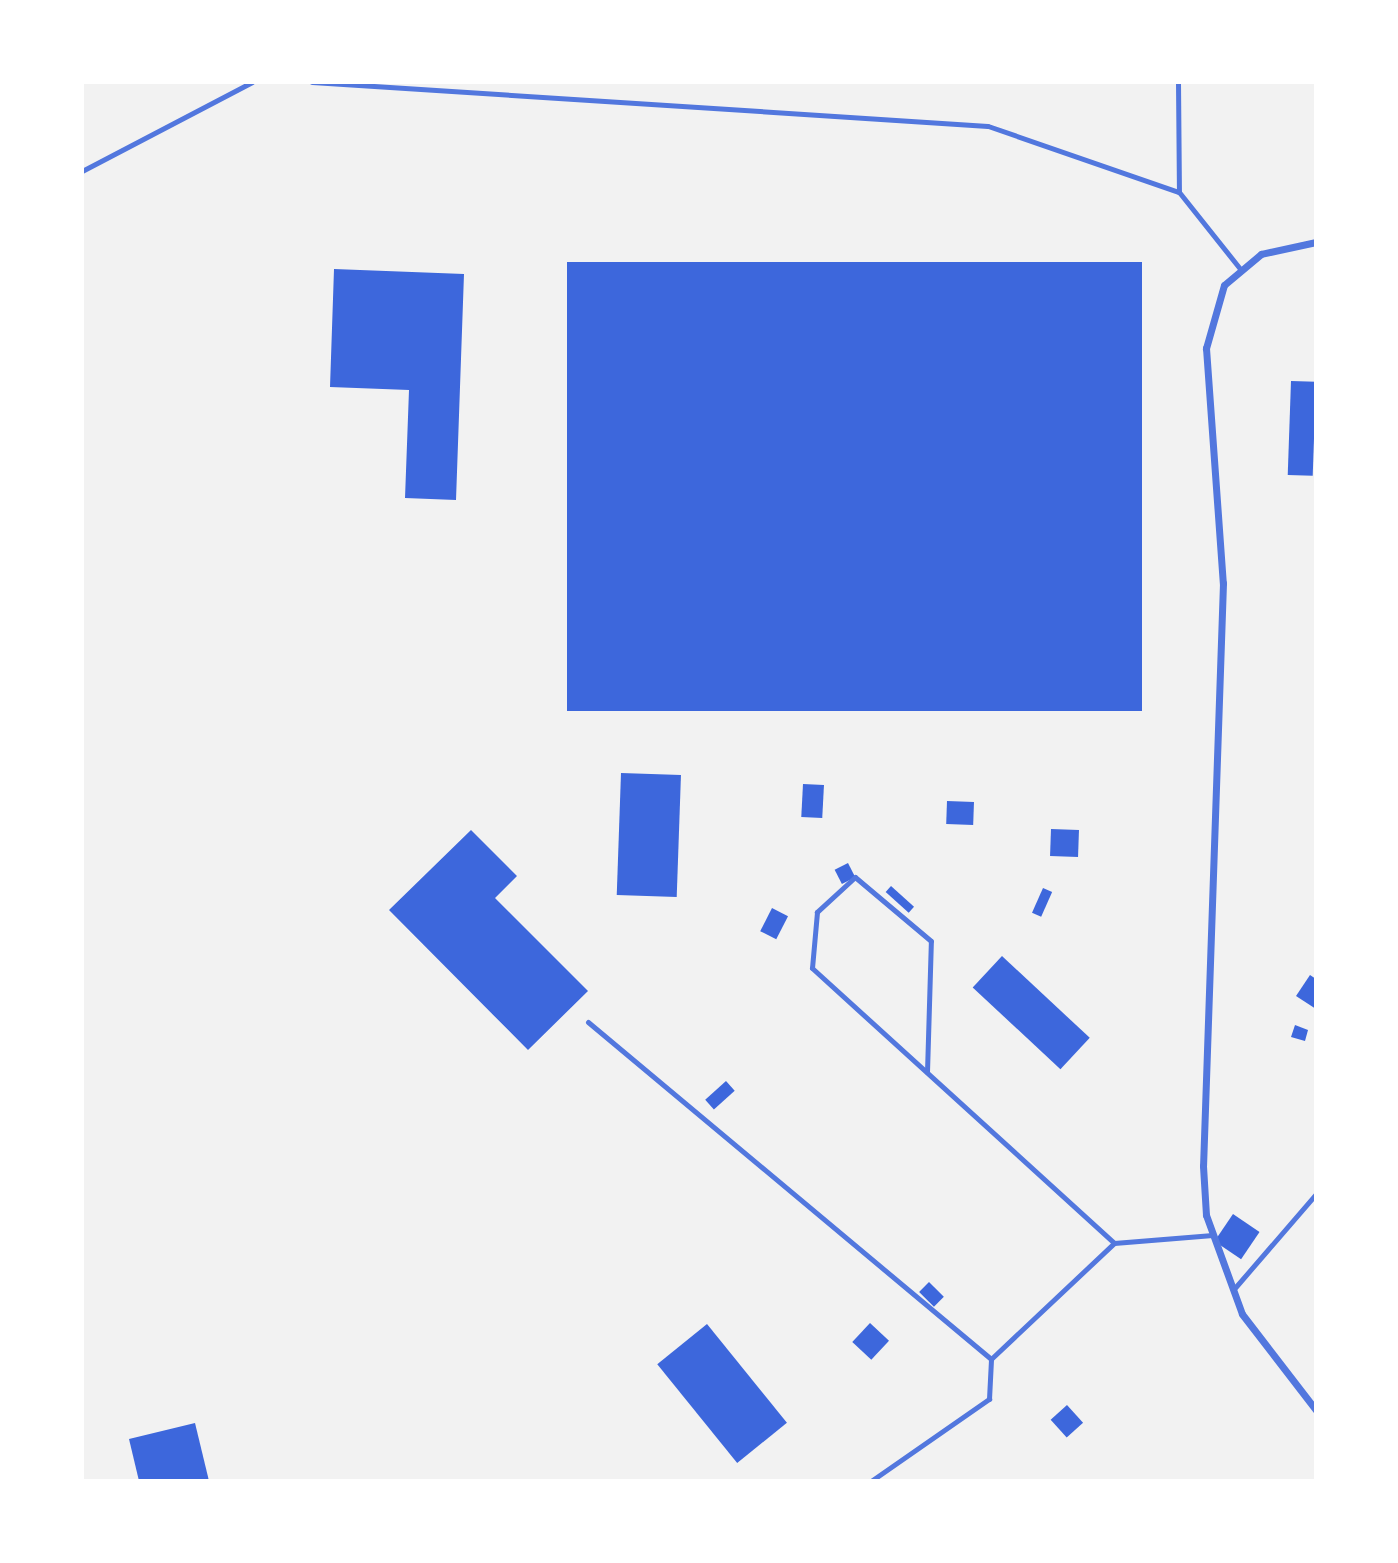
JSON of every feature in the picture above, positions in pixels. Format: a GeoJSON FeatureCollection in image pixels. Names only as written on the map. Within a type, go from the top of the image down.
{"type":"FeatureCollection","features":[{"type":"Feature","properties":{"kind":"street"},"geometry":{"type":"LineString","coordinates":[[1316,242],[1261,254],[1224,285],[1206,348],[1223,583],[1203,1166],[1206,1215],[1242,1314],[1316,1410]]}},
{"type":"Feature","properties":{"kind":"lane"},"geometry":{"type":"LineString","coordinates":[[82,171],[252,82]]}},
{"type":"Feature","properties":{"kind":"lane"},"geometry":{"type":"LineString","coordinates":[[312,82],[988,126],[1179,192],[1241,270]]}},
{"type":"Feature","properties":{"kind":"lane"},"geometry":{"type":"LineString","coordinates":[[1178,82],[1179,192]]}},
{"type":"Feature","properties":{"kind":"lane"},"geometry":{"type":"LineString","coordinates":[[927,1072],[931,941],[855,877],[817,912],[812,968],[1115,1243]]}},
{"type":"Feature","properties":{"kind":"lane"},"geometry":{"type":"LineString","coordinates":[[588,1022],[991,1359]]}},
{"type":"Feature","properties":{"kind":"lane"},"geometry":{"type":"LineString","coordinates":[[1233,1290],[1316,1194]]}},
{"type":"Feature","properties":{"kind":"lane"},"geometry":{"type":"LineString","coordinates":[[871,1481],[989,1399],[991,1359],[1115,1243],[1213,1235]]}},
{"type":"Feature","properties":{"kind":"building"},"geometry":{"type":"Polygon","coordinates":[[[567,262],[1142,262],[1142,711],[567,711],[567,262]]]}},
{"type":"Feature","properties":{"kind":"building"},"geometry":{"type":"Polygon","coordinates":[[[334,269],[464,274],[456,500],[405,498],[409,390],[330,387],[334,269]]]}},
{"type":"Feature","properties":{"kind":"building"},"geometry":{"type":"Polygon","coordinates":[[[1291,381],[1316,382],[1313,476],[1288,475],[1291,381]]]}},
{"type":"Feature","properties":{"kind":"building"},"geometry":{"type":"Polygon","coordinates":[[[621,773],[681,775],[677,897],[617,895],[621,773]]]}},
{"type":"Feature","properties":{"kind":"building"},"geometry":{"type":"Polygon","coordinates":[[[803,784],[824,785],[822,818],[801,817],[803,784]]]}},
{"type":"Feature","properties":{"kind":"building"},"geometry":{"type":"Polygon","coordinates":[[[947,801],[974,802],[973,825],[946,824],[947,801]]]}},
{"type":"Feature","properties":{"kind":"building"},"geometry":{"type":"Polygon","coordinates":[[[1051,829],[1079,830],[1078,857],[1050,856],[1051,829]]]}},
{"type":"Feature","properties":{"kind":"building"},"geometry":{"type":"Polygon","coordinates":[[[471,830],[517,876],[495,898],[588,991],[528,1050],[389,910],[471,830]]]}},
{"type":"Feature","properties":{"kind":"building"},"geometry":{"type":"Polygon","coordinates":[[[848,863],[855,877],[842,884],[835,870],[848,863]]]}},
{"type":"Feature","properties":{"kind":"building"},"geometry":{"type":"Polygon","coordinates":[[[891,886],[914,907],[909,913],[886,892],[891,886]]]}},
{"type":"Feature","properties":{"kind":"building"},"geometry":{"type":"Polygon","coordinates":[[[1043,888],[1052,892],[1041,917],[1032,913],[1043,888]]]}},
{"type":"Feature","properties":{"kind":"building"},"geometry":{"type":"Polygon","coordinates":[[[772,908],[788,916],[776,939],[760,931],[772,908]]]}},
{"type":"Feature","properties":{"kind":"building"},"geometry":{"type":"Polygon","coordinates":[[[1002,956],[1090,1038],[1060,1069],[973,987],[1002,956]]]}},
{"type":"Feature","properties":{"kind":"building"},"geometry":{"type":"Polygon","coordinates":[[[1310,975],[1316,979],[1316,1009],[1296,996],[1310,975]]]}},
{"type":"Feature","properties":{"kind":"building"},"geometry":{"type":"Polygon","coordinates":[[[1295,1025],[1308,1030],[1305,1041],[1291,1037],[1295,1025]]]}},
{"type":"Feature","properties":{"kind":"building"},"geometry":{"type":"Polygon","coordinates":[[[726,1081],[735,1091],[714,1109],[705,1100],[726,1081]]]}},
{"type":"Feature","properties":{"kind":"building"},"geometry":{"type":"Polygon","coordinates":[[[1233,1214],[1260,1232],[1241,1259],[1215,1241],[1233,1214]]]}},
{"type":"Feature","properties":{"kind":"building"},"geometry":{"type":"Polygon","coordinates":[[[929,1282],[944,1297],[934,1307],[919,1292],[929,1282]]]}},
{"type":"Feature","properties":{"kind":"building"},"geometry":{"type":"Polygon","coordinates":[[[870,1323],[889,1341],[871,1360],[852,1342],[870,1323]]]}},
{"type":"Feature","properties":{"kind":"building"},"geometry":{"type":"Polygon","coordinates":[[[707,1324],[787,1423],[737,1463],[657,1364],[707,1324]]]}},
{"type":"Feature","properties":{"kind":"building"},"geometry":{"type":"Polygon","coordinates":[[[1067,1405],[1083,1423],[1067,1438],[1051,1420],[1067,1405]]]}},
{"type":"Feature","properties":{"kind":"building"},"geometry":{"type":"Polygon","coordinates":[[[195,1423],[209,1481],[139,1481],[129,1439],[195,1423]]]}}]}
